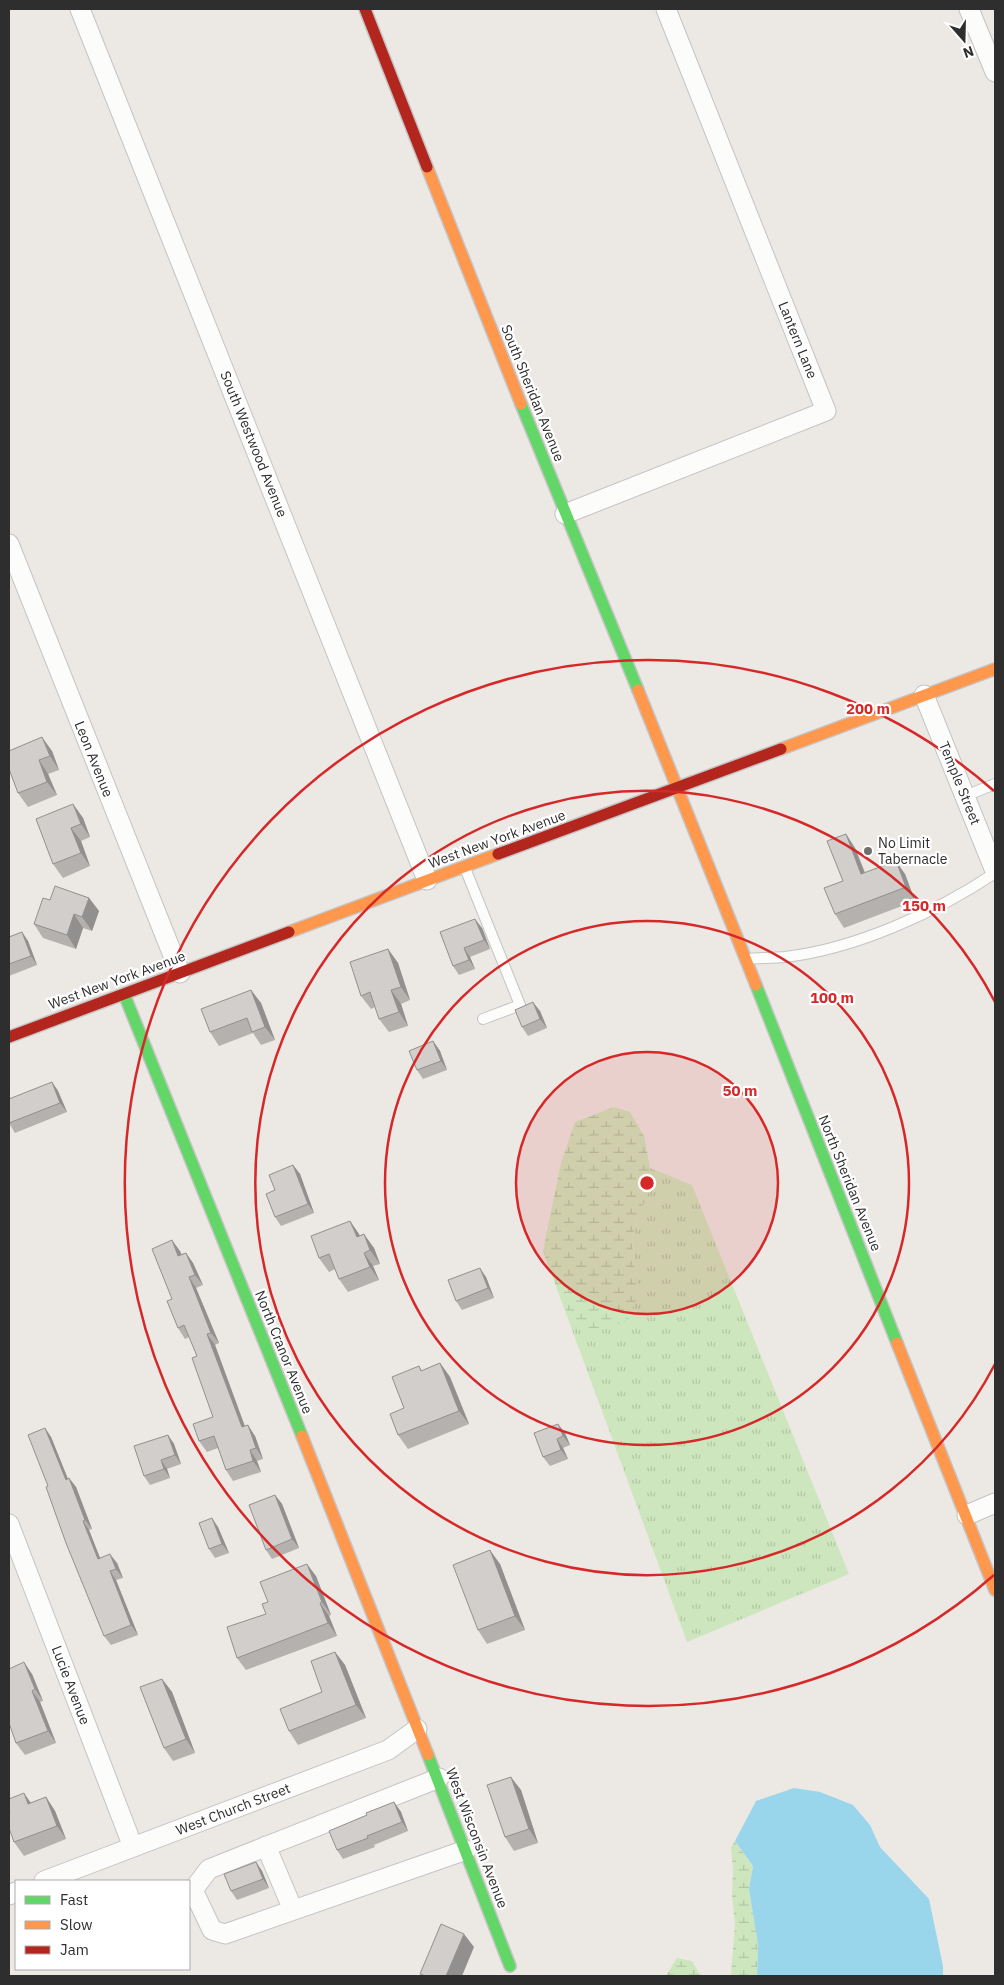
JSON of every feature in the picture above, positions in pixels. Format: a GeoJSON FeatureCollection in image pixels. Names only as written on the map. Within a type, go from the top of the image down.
{"type":"FeatureCollection","features":[{"type":"Feature","properties":{"kind":"street","name":"South Westwood Avenue"},"geometry":{"type":"LineString","coordinates":[[80,9],[427,880]]}},
{"type":"Feature","properties":{"kind":"street","name":"South Sheridan Avenue"},"geometry":{"type":"LineString","coordinates":[[365,9],[565,514],[678,788]]}},
{"type":"Feature","properties":{"kind":"street","name":"Lantern Lane"},"geometry":{"type":"LineString","coordinates":[[565,514],[826,411],[666,9]]}},
{"type":"Feature","properties":{"kind":"street"},"geometry":{"type":"LineString","coordinates":[[969,9],[995,72]]}},
{"type":"Feature","properties":{"kind":"street","name":"Leon Avenue"},"geometry":{"type":"LineString","coordinates":[[9,544],[180,973]]}},
{"type":"Feature","properties":{"kind":"street","name":"West New York Avenue"},"geometry":{"type":"LineString","coordinates":[[9,1037],[995,669]]}},
{"type":"Feature","properties":{"kind":"street","name":"Temple Street"},"geometry":{"type":"LineString","coordinates":[[924,695],[995,872]]}},
{"type":"Feature","properties":{"kind":"street","name":"North Sheridan Avenue"},"geometry":{"type":"LineString","coordinates":[[678,788],[995,1590]]}},
{"type":"Feature","properties":{"kind":"street","name":"North Cranor Avenue"},"geometry":{"type":"LineString","coordinates":[[124,994],[370,1605],[416,1725]]}},
{"type":"Feature","properties":{"kind":"street"},"geometry":{"type":"LineString","coordinates":[[966,1515],[995,1503]]}},
{"type":"Feature","properties":{"kind":"street","name":"Lucie Avenue"},"geometry":{"type":"LineString","coordinates":[[9,1524],[133,1847]]}},
{"type":"Feature","properties":{"kind":"street","name":"West Wisconsin Avenue"},"geometry":{"type":"LineString","coordinates":[[416,1725],[466,1850],[511,1971]]}},
{"type":"Feature","properties":{"kind":"street","name":"West Church Street"},"geometry":{"type":"LineString","coordinates":[[47,1880],[388,1750],[416,1725]]}},
{"type":"Feature","properties":{"kind":"street"},"geometry":{"type":"LineString","coordinates":[[438,1778],[208,1870],[193,1890],[212,1930],[225,1934],[466,1850]]}},
{"type":"Feature","properties":{"kind":"street"},"geometry":{"type":"LineString","coordinates":[[266,1846],[293,1910]]}},
{"type":"Feature","properties":{"kind":"lane"},"geometry":{"type":"LineString","coordinates":[[965,796],[995,784]]}},
{"type":"Feature","properties":{"kind":"lane"},"geometry":{"type":"LineString","coordinates":[[464,867],[520,1005],[483,1019]]}},
{"type":"Feature","properties":{"kind":"lane"},"geometry":{"type":"LineString","coordinates":[[745,959],[785,957],[844,944],[873,934],[910,920],[965,893],[995,872]]}},
{"type":"Feature","properties":{"kind":"green space"},"geometry":{"type":"Polygon","coordinates":[[[614,1107],[630,1112],[644,1136],[650,1168],[647,1197],[636,1220],[632,1243],[638,1295],[629,1318],[611,1328],[586,1330],[564,1308],[543,1251],[561,1163],[575,1122],[614,1107]]]}},
{"type":"Feature","properties":{"kind":"green space"},"geometry":{"type":"Polygon","coordinates":[[[650,1168],[692,1185],[849,1574],[687,1642],[564,1308],[586,1330],[638,1295],[632,1243],[636,1220],[647,1197],[650,1168]]]}},
{"type":"Feature","properties":{"kind":"green space"},"geometry":{"type":"Polygon","coordinates":[[[735,1841],[753,1866],[749,1889],[758,1945],[757,1976],[730,1976],[735,1924],[732,1896],[733,1869],[731,1847],[735,1841]]]}},
{"type":"Feature","properties":{"kind":"green space"},"geometry":{"type":"Polygon","coordinates":[[[677,1958],[692,1961],[699,1973],[704,1976],[666,1976],[677,1958]]]}},
{"type":"Feature","properties":{"kind":"water"},"geometry":{"type":"Polygon","coordinates":[[[794,1788],[820,1792],[853,1805],[870,1825],[880,1847],[929,1899],[943,1966],[943,1976],[757,1976],[758,1945],[749,1889],[753,1866],[735,1841],[756,1801],[794,1788]]]}},
{"type":"Feature","properties":{"kind":"building"},"geometry":{"type":"Polygon","coordinates":[[[42,737],[50,756],[39,760],[47,782],[18,793],[9,769],[9,751],[42,737]]]}},
{"type":"Feature","properties":{"kind":"building"},"geometry":{"type":"Polygon","coordinates":[[[73,804],[81,824],[71,828],[81,853],[53,864],[36,819],[73,804]]]}},
{"type":"Feature","properties":{"kind":"building"},"geometry":{"type":"Polygon","coordinates":[[[846,834],[861,874],[896,861],[906,887],[835,914],[824,888],[843,881],[827,841],[846,834]]]}},
{"type":"Feature","properties":{"kind":"building"},"geometry":{"type":"Polygon","coordinates":[[[55,886],[89,898],[82,917],[74,914],[67,935],[34,924],[43,898],[50,900],[55,886]]]}},
{"type":"Feature","properties":{"kind":"building"},"geometry":{"type":"Polygon","coordinates":[[[475,919],[484,940],[464,948],[469,960],[453,966],[440,932],[475,919]]]}},
{"type":"Feature","properties":{"kind":"building"},"geometry":{"type":"Polygon","coordinates":[[[22,932],[31,956],[9,964],[9,937],[22,932]]]}},
{"type":"Feature","properties":{"kind":"building"},"geometry":{"type":"Polygon","coordinates":[[[388,949],[401,987],[391,990],[399,1012],[379,1019],[370,992],[361,996],[350,962],[388,949]]]}},
{"type":"Feature","properties":{"kind":"building"},"geometry":{"type":"Polygon","coordinates":[[[251,990],[265,1027],[252,1032],[247,1018],[210,1032],[201,1009],[251,990]]]}},
{"type":"Feature","properties":{"kind":"building"},"geometry":{"type":"Polygon","coordinates":[[[533,1002],[540,1019],[522,1027],[515,1010],[533,1002]]]}},
{"type":"Feature","properties":{"kind":"building"},"geometry":{"type":"Polygon","coordinates":[[[433,1041],[441,1061],[417,1070],[409,1051],[433,1041]]]}},
{"type":"Feature","properties":{"kind":"building"},"geometry":{"type":"Polygon","coordinates":[[[52,1082],[60,1103],[9,1123],[9,1099],[52,1082]]]}},
{"type":"Feature","properties":{"kind":"building"},"geometry":{"type":"Polygon","coordinates":[[[293,1165],[308,1204],[275,1217],[266,1194],[275,1190],[269,1175],[293,1165]]]}},
{"type":"Feature","properties":{"kind":"building"},"geometry":{"type":"Polygon","coordinates":[[[350,1221],[357,1237],[364,1234],[370,1250],[364,1253],[370,1267],[339,1279],[329,1254],[319,1258],[311,1236],[350,1221]]]}},
{"type":"Feature","properties":{"kind":"building"},"geometry":{"type":"Polygon","coordinates":[[[172,1240],[178,1256],[186,1253],[195,1275],[189,1277],[211,1333],[207,1334],[242,1427],[248,1425],[256,1448],[250,1450],[253,1461],[226,1470],[214,1436],[199,1441],[193,1424],[213,1417],[192,1358],[197,1356],[184,1325],[178,1328],[167,1301],[172,1299],[152,1249],[172,1240]]]}},
{"type":"Feature","properties":{"kind":"building"},"geometry":{"type":"Polygon","coordinates":[[[480,1268],[488,1288],[456,1301],[448,1280],[480,1268]]]}},
{"type":"Feature","properties":{"kind":"building"},"geometry":{"type":"Polygon","coordinates":[[[440,1363],[459,1411],[398,1435],[390,1414],[404,1408],[392,1377],[419,1366],[421,1371],[440,1363]]]}},
{"type":"Feature","properties":{"kind":"building"},"geometry":{"type":"Polygon","coordinates":[[[558,1424],[563,1436],[557,1439],[561,1450],[543,1457],[534,1433],[558,1424]]]}},
{"type":"Feature","properties":{"kind":"building"},"geometry":{"type":"Polygon","coordinates":[[[45,1428],[66,1480],[69,1478],[98,1559],[110,1554],[116,1569],[110,1571],[131,1625],[104,1636],[66,1543],[46,1487],[48,1486],[28,1435],[45,1428]]]}},
{"type":"Feature","properties":{"kind":"building"},"geometry":{"type":"Polygon","coordinates":[[[168,1435],[175,1455],[161,1460],[164,1469],[144,1476],[134,1446],[168,1435]]]}},
{"type":"Feature","properties":{"kind":"building"},"geometry":{"type":"Polygon","coordinates":[[[275,1495],[292,1539],[266,1550],[249,1505],[275,1495]]]}},
{"type":"Feature","properties":{"kind":"building"},"geometry":{"type":"Polygon","coordinates":[[[212,1518],[222,1544],[209,1549],[199,1523],[212,1518]]]}},
{"type":"Feature","properties":{"kind":"building"},"geometry":{"type":"Polygon","coordinates":[[[490,1550],[515,1616],[478,1630],[453,1565],[490,1550]]]}},
{"type":"Feature","properties":{"kind":"building"},"geometry":{"type":"Polygon","coordinates":[[[307,1564],[328,1623],[237,1658],[227,1627],[266,1614],[262,1604],[268,1602],[260,1582],[307,1564]]]}},
{"type":"Feature","properties":{"kind":"building"},"geometry":{"type":"Polygon","coordinates":[[[335,1652],[356,1705],[289,1731],[280,1709],[322,1692],[311,1661],[335,1652]]]}},
{"type":"Feature","properties":{"kind":"building"},"geometry":{"type":"Polygon","coordinates":[[[24,1662],[35,1689],[32,1691],[48,1731],[16,1743],[9,1723],[9,1669],[24,1662]]]}},
{"type":"Feature","properties":{"kind":"building"},"geometry":{"type":"Polygon","coordinates":[[[162,1679],[186,1739],[164,1748],[140,1687],[162,1679]]]}},
{"type":"Feature","properties":{"kind":"building"},"geometry":{"type":"Polygon","coordinates":[[[511,1777],[529,1829],[505,1837],[487,1785],[511,1777]]]}},
{"type":"Feature","properties":{"kind":"building"},"geometry":{"type":"Polygon","coordinates":[[[24,1793],[28,1804],[46,1797],[57,1826],[14,1842],[9,1828],[9,1799],[24,1793]]]}},
{"type":"Feature","properties":{"kind":"building"},"geometry":{"type":"Polygon","coordinates":[[[394,1802],[402,1822],[337,1850],[329,1831],[394,1802]]]}},
{"type":"Feature","properties":{"kind":"building"},"geometry":{"type":"Polygon","coordinates":[[[256,1862],[263,1879],[231,1891],[224,1874],[256,1862]]]}},
{"type":"Feature","properties":{"kind":"building"},"geometry":{"type":"Polygon","coordinates":[[[441,1924],[464,1934],[446,1976],[426,1976],[420,1974],[441,1924]]]}},
{"type":"Feature","properties":{"kind":"traffic: fast"},"geometry":{"type":"LineString","coordinates":[[521,404],[638,690]]}},
{"type":"Feature","properties":{"kind":"traffic: fast"},"geometry":{"type":"LineString","coordinates":[[756,985],[897,1343]]}},
{"type":"Feature","properties":{"kind":"traffic: fast"},"geometry":{"type":"LineString","coordinates":[[124,994],[302,1436]]}},
{"type":"Feature","properties":{"kind":"traffic: fast"},"geometry":{"type":"LineString","coordinates":[[428,1755],[510,1966]]}},
{"type":"Feature","properties":{"kind":"traffic: slow"},"geometry":{"type":"LineString","coordinates":[[427,167],[521,404]]}},
{"type":"Feature","properties":{"kind":"traffic: slow"},"geometry":{"type":"LineString","coordinates":[[781,749],[995,669]]}},
{"type":"Feature","properties":{"kind":"traffic: slow"},"geometry":{"type":"LineString","coordinates":[[638,690],[756,985]]}},
{"type":"Feature","properties":{"kind":"traffic: slow"},"geometry":{"type":"LineString","coordinates":[[289,932],[498,854]]}},
{"type":"Feature","properties":{"kind":"traffic: slow"},"geometry":{"type":"LineString","coordinates":[[897,1343],[995,1590]]}},
{"type":"Feature","properties":{"kind":"traffic: slow"},"geometry":{"type":"LineString","coordinates":[[302,1436],[428,1755]]}},
{"type":"Feature","properties":{"kind":"traffic: jam"},"geometry":{"type":"LineString","coordinates":[[365,9],[427,167]]}},
{"type":"Feature","properties":{"kind":"traffic: jam"},"geometry":{"type":"LineString","coordinates":[[498,854],[781,749]]}},
{"type":"Feature","properties":{"kind":"traffic: jam"},"geometry":{"type":"LineString","coordinates":[[9,1037],[289,932]]}},
{"type":"Feature","properties":{"kind":"place","name":"No Limit Tabernacle"},"geometry":{"type":"Point","coordinates":[868,851]}}]}
